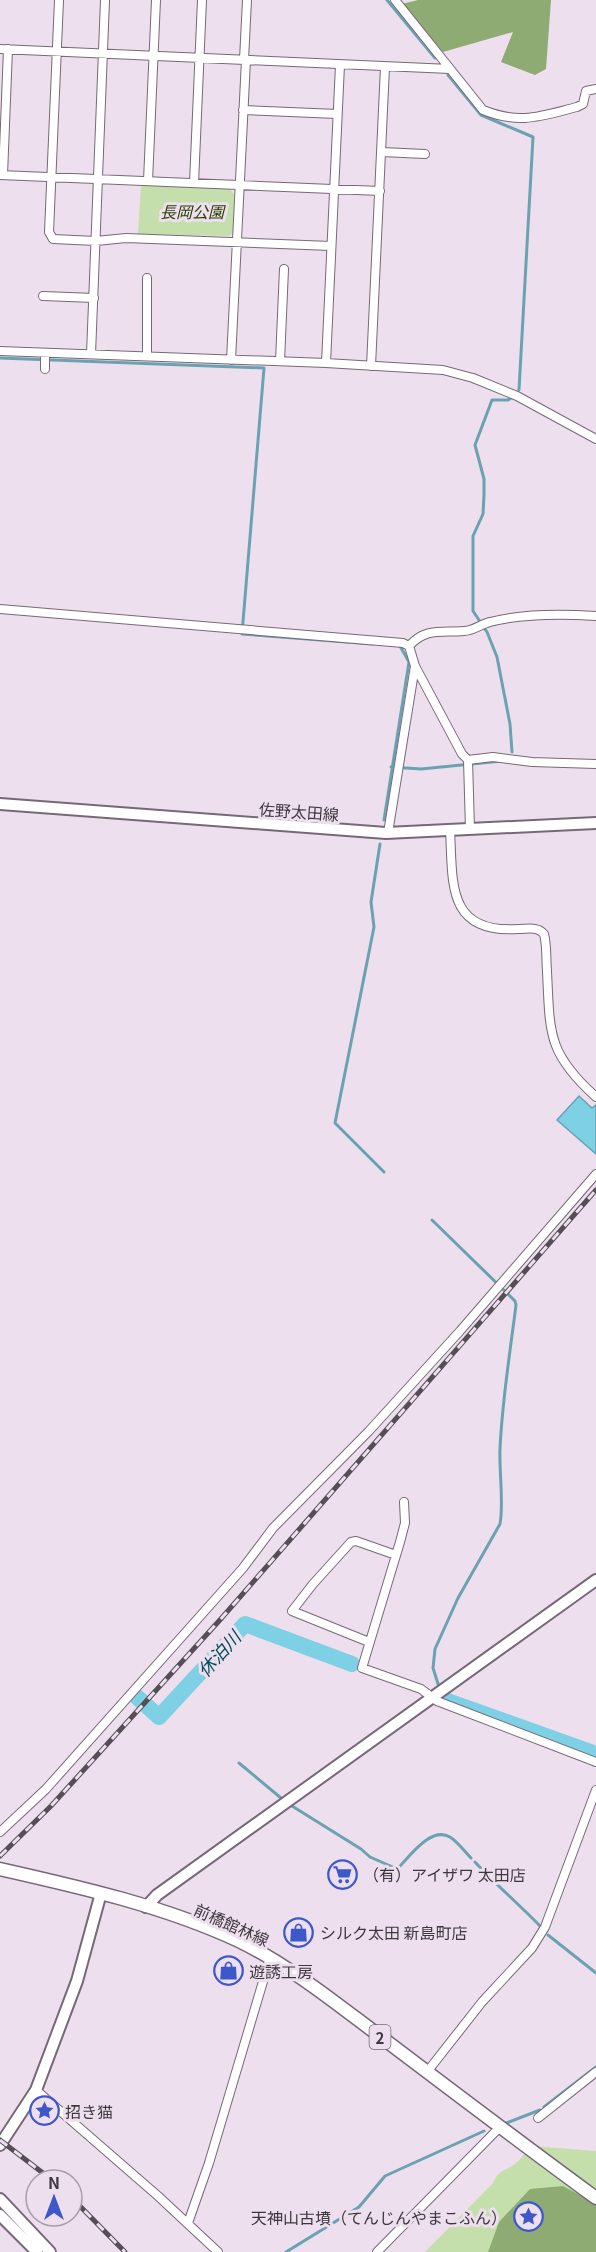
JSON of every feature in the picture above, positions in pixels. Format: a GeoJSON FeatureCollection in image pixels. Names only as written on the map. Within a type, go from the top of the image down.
{"type":"FeatureCollection","features":[{"type":"Feature","properties":{"kind":"main road","name":"前橋館林線"},"geometry":{"type":"LineString","coordinates":[[0,1869],[101,1893],[146,1907],[213,1930],[270,1958],[309,1983],[499,2128],[596,2198]]}},
{"type":"Feature","properties":{"kind":"street"},"geometry":{"type":"LineString","coordinates":[[59,0],[51,177],[50,236],[53,239],[96,241],[126,238],[331,246]]}},
{"type":"Feature","properties":{"kind":"street"},"geometry":{"type":"LineString","coordinates":[[91,354],[105,0]]}},
{"type":"Feature","properties":{"kind":"street"},"geometry":{"type":"LineString","coordinates":[[148,181],[156,0]]}},
{"type":"Feature","properties":{"kind":"street"},"geometry":{"type":"LineString","coordinates":[[194,183],[202,0]]}},
{"type":"Feature","properties":{"kind":"street"},"geometry":{"type":"LineString","coordinates":[[231,360],[247,0]]}},
{"type":"Feature","properties":{"kind":"street"},"geometry":{"type":"LineString","coordinates":[[395,0],[483,110],[499,117],[529,119],[578,107],[583,104],[586,91],[596,88]]}},
{"type":"Feature","properties":{"kind":"street"},"geometry":{"type":"LineString","coordinates":[[380,191],[2,175],[4,49],[450,69]]}},
{"type":"Feature","properties":{"kind":"street"},"geometry":{"type":"LineString","coordinates":[[326,363],[340,65]]}},
{"type":"Feature","properties":{"kind":"street"},"geometry":{"type":"LineString","coordinates":[[371,366],[385,67]]}},
{"type":"Feature","properties":{"kind":"street"},"geometry":{"type":"LineString","coordinates":[[243,110],[337,114]]}},
{"type":"Feature","properties":{"kind":"street"},"geometry":{"type":"LineString","coordinates":[[382,152],[425,154]]}},
{"type":"Feature","properties":{"kind":"street"},"geometry":{"type":"LineString","coordinates":[[280,362],[284,269]]}},
{"type":"Feature","properties":{"kind":"street"},"geometry":{"type":"LineString","coordinates":[[147,278],[147,356]]}},
{"type":"Feature","properties":{"kind":"street"},"geometry":{"type":"LineString","coordinates":[[43,296],[94,298]]}},
{"type":"Feature","properties":{"kind":"street"},"geometry":{"type":"LineString","coordinates":[[0,351],[425,368],[473,378],[517,396],[596,439]]}},
{"type":"Feature","properties":{"kind":"street"},"geometry":{"type":"LineString","coordinates":[[45,353],[45,369]]}},
{"type":"Feature","properties":{"kind":"street"},"geometry":{"type":"LineString","coordinates":[[0,609],[403,643],[409,646],[415,666],[468,764],[470,829]]}},
{"type":"Feature","properties":{"kind":"street"},"geometry":{"type":"LineString","coordinates":[[409,646],[416,637],[440,630],[464,631],[490,622],[525,618],[596,616]]}},
{"type":"Feature","properties":{"kind":"street"},"geometry":{"type":"LineString","coordinates":[[388,832],[415,666]]}},
{"type":"Feature","properties":{"kind":"street"},"geometry":{"type":"LineString","coordinates":[[468,764],[493,757],[532,762],[596,764]]}},
{"type":"Feature","properties":{"kind":"street","name":"佐野太田線"},"geometry":{"type":"LineString","coordinates":[[0,804],[388,832],[596,823]]}},
{"type":"Feature","properties":{"kind":"street"},"geometry":{"type":"LineString","coordinates":[[450,830],[453,886],[455,897],[461,908],[477,922],[491,929],[498,931],[536,928],[544,934],[549,1026],[556,1050],[577,1079],[596,1096]]}},
{"type":"Feature","properties":{"kind":"street"},"geometry":{"type":"LineString","coordinates":[[0,1832],[54,1780],[235,1577],[273,1528],[369,1431],[505,1281],[596,1174]]}},
{"type":"Feature","properties":{"kind":"street"},"geometry":{"type":"LineString","coordinates":[[404,1502],[405,1523],[362,1668],[421,1689],[437,1701],[596,1762]]}},
{"type":"Feature","properties":{"kind":"street"},"geometry":{"type":"LineString","coordinates":[[369,1642],[292,1611],[312,1584],[351,1542],[356,1541],[396,1555]]}},
{"type":"Feature","properties":{"kind":"street"},"geometry":{"type":"LineString","coordinates":[[146,1907],[149,1902],[174,1883],[596,1580]]}},
{"type":"Feature","properties":{"kind":"street"},"geometry":{"type":"LineString","coordinates":[[427,2072],[482,2002],[532,1948],[544,1927],[596,1790]]}},
{"type":"Feature","properties":{"kind":"street"},"geometry":{"type":"LineString","coordinates":[[0,2145],[36,2090],[77,1981],[101,1893]]}},
{"type":"Feature","properties":{"kind":"street"},"geometry":{"type":"LineString","coordinates":[[188,2223],[213,2152],[270,1958]]}},
{"type":"Feature","properties":{"kind":"street"},"geometry":{"type":"LineString","coordinates":[[538,2118],[596,2072]]}},
{"type":"Feature","properties":{"kind":"street"},"geometry":{"type":"LineString","coordinates":[[36,2090],[218,2252]]}},
{"type":"Feature","properties":{"kind":"street"},"geometry":{"type":"LineString","coordinates":[[377,2252],[499,2128]]}},
{"type":"Feature","properties":{"kind":"street"},"geometry":{"type":"LineString","coordinates":[[0,2199],[50,2252]]}},
{"type":"Feature","properties":{"kind":"street"},"geometry":{"type":"LineString","coordinates":[[0,2215],[37,2252]]}},
{"type":"Feature","properties":{"kind":"green space"},"geometry":{"type":"Polygon","coordinates":[[[418,0],[551,0],[546,69],[535,75],[501,62],[513,32],[443,52],[402,4],[418,0]]]}},
{"type":"Feature","properties":{"kind":"green space","name":"長岡公園"},"geometry":{"type":"Polygon","coordinates":[[[141,185],[230,189],[234,194],[234,232],[229,236],[138,234],[141,185]]]}},
{"type":"Feature","properties":{"kind":"green space","name":"天神山古墳（てんじんやまこふん）"},"geometry":{"type":"Polygon","coordinates":[[[532,2146],[596,2151],[596,2252],[425,2252],[493,2183],[498,2174],[516,2163],[532,2146]]]}},
{"type":"Feature","properties":{"kind":"green space"},"geometry":{"type":"Polygon","coordinates":[[[563,2186],[596,2204],[596,2252],[488,2252],[499,2222],[530,2189],[563,2186]]]}},
{"type":"Feature","properties":{"kind":"water"},"geometry":{"type":"Polygon","coordinates":[[[579,1096],[592,1108],[596,1105],[596,1154],[557,1120],[579,1096]]]}},
{"type":"Feature","properties":{"kind":"waterway"},"geometry":{"type":"LineString","coordinates":[[387,0],[435,58]]}},
{"type":"Feature","properties":{"kind":"waterway"},"geometry":{"type":"LineString","coordinates":[[448,75],[481,115],[533,137],[519,390]]}},
{"type":"Feature","properties":{"kind":"waterway"},"geometry":{"type":"LineString","coordinates":[[0,358],[264,368],[242,634],[373,644]]}},
{"type":"Feature","properties":{"kind":"waterway"},"geometry":{"type":"LineString","coordinates":[[511,398],[492,400],[475,445],[484,479],[484,495],[483,514],[473,536],[473,611],[487,632],[497,657],[510,724],[512,752]]}},
{"type":"Feature","properties":{"kind":"waterway"},"geometry":{"type":"LineString","coordinates":[[384,820],[409,662],[400,646]]}},
{"type":"Feature","properties":{"kind":"waterway"},"geometry":{"type":"LineString","coordinates":[[391,767],[421,769],[502,761]]}},
{"type":"Feature","properties":{"kind":"waterway"},"geometry":{"type":"LineString","coordinates":[[380,844],[371,902],[374,927],[335,1123],[384,1172]]}},
{"type":"Feature","properties":{"kind":"waterway"},"geometry":{"type":"LineString","coordinates":[[432,1220],[515,1301],[516,1305],[501,1431],[502,1506],[500,1524],[458,1598],[435,1649],[433,1668],[439,1687]]}},
{"type":"Feature","properties":{"kind":"waterway","name":"休泊川"},"geometry":{"type":"LineString","coordinates":[[137,1697],[159,1717],[245,1624],[352,1664]]}},
{"type":"Feature","properties":{"kind":"waterway","name":"休泊川"},"geometry":{"type":"LineString","coordinates":[[442,1699],[596,1754]]}},
{"type":"Feature","properties":{"kind":"waterway"},"geometry":{"type":"LineString","coordinates":[[239,1763],[281,1798]]}},
{"type":"Feature","properties":{"kind":"waterway"},"geometry":{"type":"LineString","coordinates":[[292,1806],[370,1857],[395,1868],[399,1867],[428,1839],[436,1835],[450,1837],[471,1858]]}},
{"type":"Feature","properties":{"kind":"waterway"},"geometry":{"type":"LineString","coordinates":[[475,1862],[541,1927]]}},
{"type":"Feature","properties":{"kind":"waterway"},"geometry":{"type":"LineString","coordinates":[[548,1935],[596,1973]]}},
{"type":"Feature","properties":{"kind":"waterway"},"geometry":{"type":"LineString","coordinates":[[544,2107],[596,2067]]}},
{"type":"Feature","properties":{"kind":"waterway"},"geometry":{"type":"LineString","coordinates":[[504,2124],[540,2110]]}},
{"type":"Feature","properties":{"kind":"waterway"},"geometry":{"type":"LineString","coordinates":[[286,2252],[359,2207],[385,2176],[484,2131]]}},
{"type":"Feature","properties":{"kind":"railway"},"geometry":{"type":"LineString","coordinates":[[0,1856],[51,1806],[219,1621],[596,1190]]}},
{"type":"Feature","properties":{"kind":"railway"},"geometry":{"type":"LineString","coordinates":[[0,2140],[36,2168]]}},
{"type":"Feature","properties":{"kind":"railway"},"geometry":{"type":"LineString","coordinates":[[84,2210],[125,2252]]}},
{"type":"Feature","properties":{"kind":"place","name":"（有）アイザワ 太田店"},"geometry":{"type":"Point","coordinates":[342,1874]}},
{"type":"Feature","properties":{"kind":"place","name":"シルク太田 新島町店"},"geometry":{"type":"Point","coordinates":[299,1932]}},
{"type":"Feature","properties":{"kind":"place","name":"遊誘工房"},"geometry":{"type":"Point","coordinates":[228,1971]}},
{"type":"Feature","properties":{"kind":"place","name":"招き猫"},"geometry":{"type":"Point","coordinates":[44,2111]}},
{"type":"Feature","properties":{"kind":"place","name":"天神山古墳（てんじんやまこふん）"},"geometry":{"type":"Point","coordinates":[528,2217]}}]}
